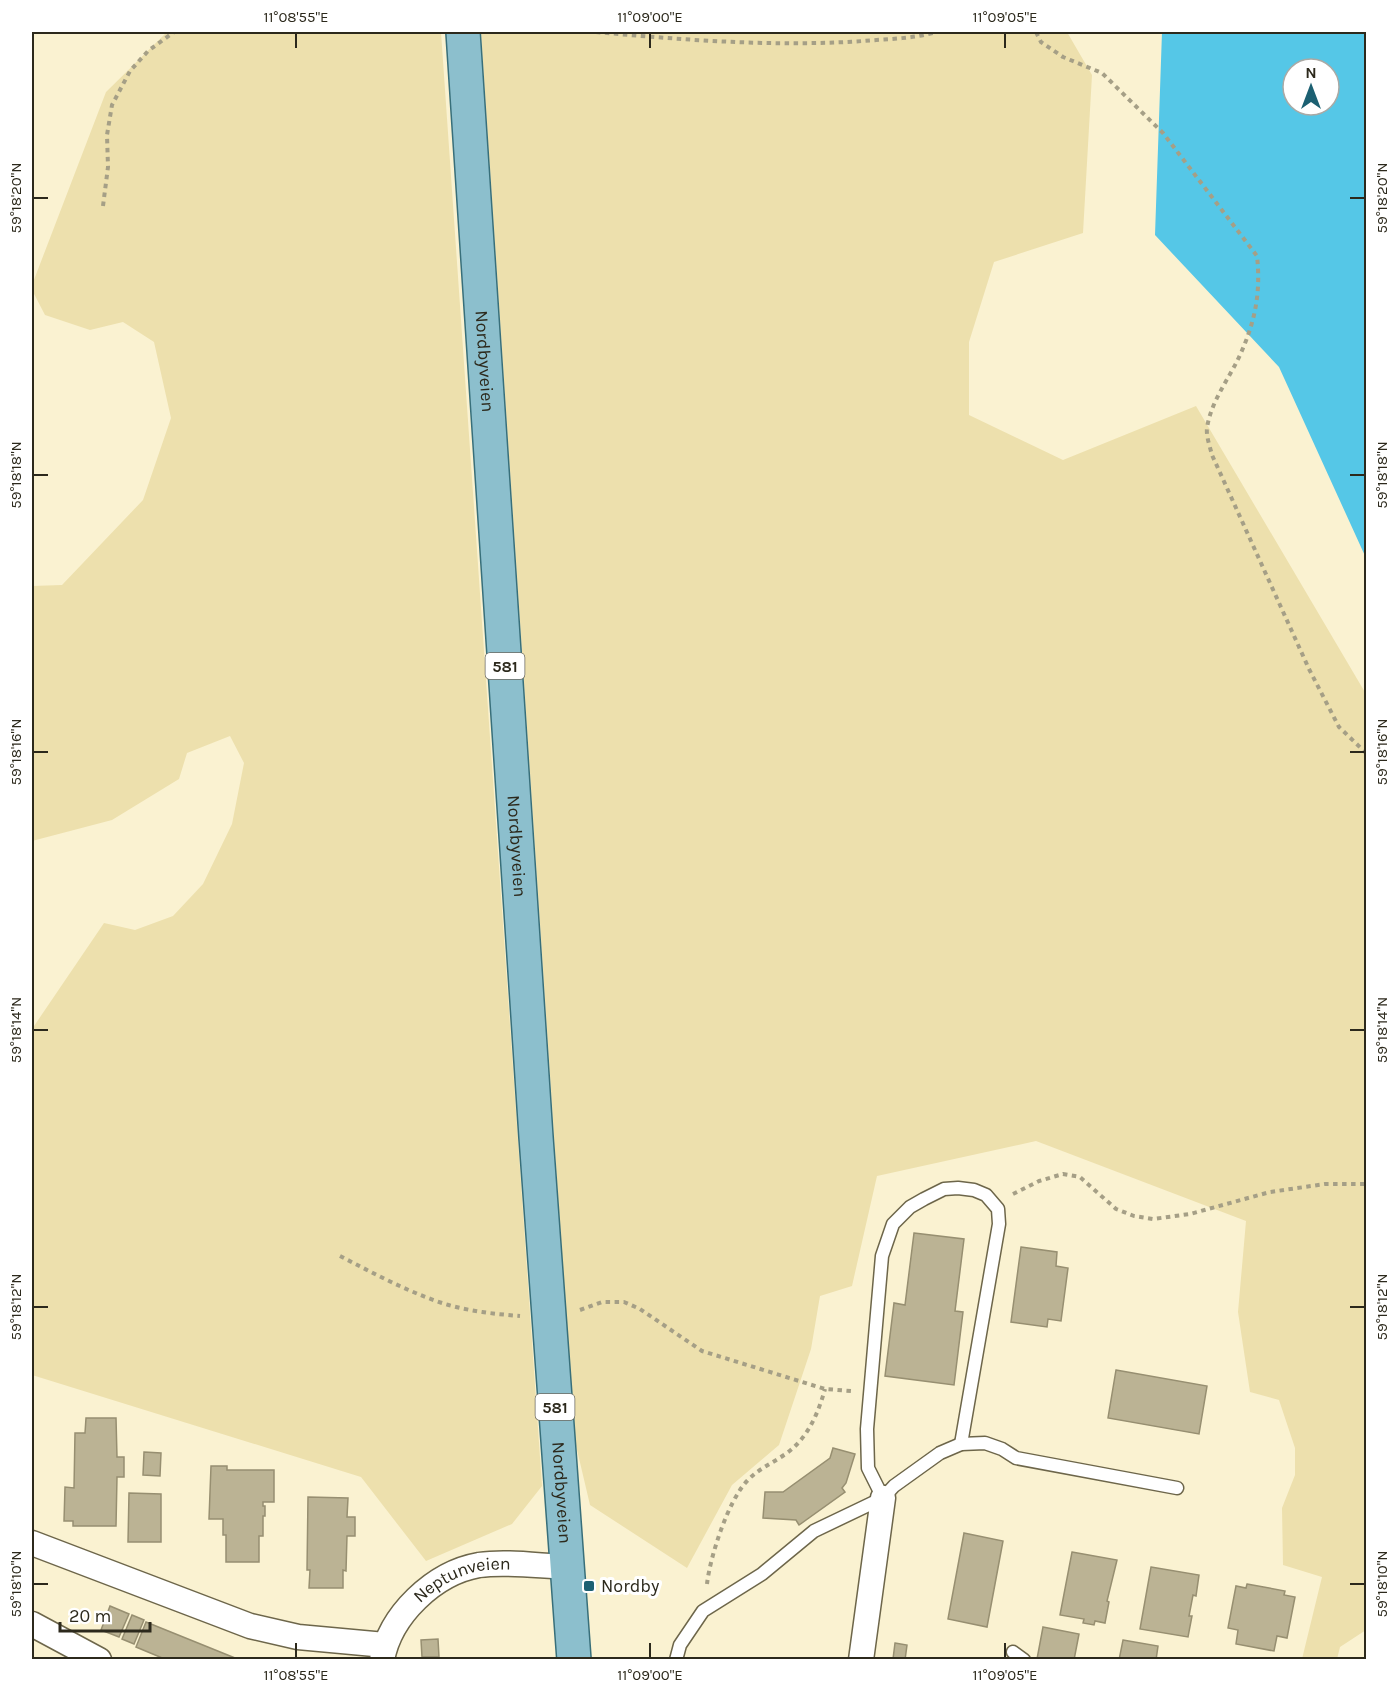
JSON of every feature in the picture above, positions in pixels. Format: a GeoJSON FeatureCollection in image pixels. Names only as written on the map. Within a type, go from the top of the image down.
{"type":"FeatureCollection","features":[{"type":"Feature","properties":{"kind":"main road","name":"Nordbyveien"},"geometry":{"type":"LineString","coordinates":[[463,32],[574,1659]]}},
{"type":"Feature","properties":{"kind":"street"},"geometry":{"type":"LineString","coordinates":[[861,1659],[883,1498]]}},
{"type":"Feature","properties":{"kind":"street","name":"Neptunveien"},"geometry":{"type":"LineString","coordinates":[[32,1544],[250,1626],[384,1652],[399,1619],[418,1598],[438,1582],[459,1571],[478,1565],[498,1564],[567,1567]]}},
{"type":"Feature","properties":{"kind":"street"},"geometry":{"type":"LineString","coordinates":[[32,1624],[99,1659]]}},
{"type":"Feature","properties":{"kind":"lane"},"geometry":{"type":"LineString","coordinates":[[883,1498],[868,1468],[867,1429],[882,1256],[893,1224],[910,1207],[944,1189],[974,1190],[986,1195],[998,1209],[999,1224],[961,1444]]}},
{"type":"Feature","properties":{"kind":"lane"},"geometry":{"type":"LineString","coordinates":[[676,1659],[680,1645],[703,1611],[762,1574],[814,1531],[883,1498],[894,1486],[940,1453],[961,1444],[985,1443],[1002,1449],[1016,1458],[1177,1488]]}},
{"type":"Feature","properties":{"kind":"lane"},"geometry":{"type":"LineString","coordinates":[[1013,1652],[1024,1659]]}},
{"type":"Feature","properties":{"kind":"path"},"geometry":{"type":"LineString","coordinates":[[103,206],[108,167],[107,135],[112,105],[130,71],[148,51],[174,32]]}},
{"type":"Feature","properties":{"kind":"path"},"geometry":{"type":"LineString","coordinates":[[596,32],[764,43],[892,39],[936,32]]}},
{"type":"Feature","properties":{"kind":"path"},"geometry":{"type":"LineString","coordinates":[[1036,32],[1041,42],[1064,57],[1102,73],[1163,133],[1257,256],[1260,281],[1254,317],[1239,356],[1217,398],[1207,429],[1212,455],[1309,669],[1339,727],[1366,753]]}},
{"type":"Feature","properties":{"kind":"path"},"geometry":{"type":"LineString","coordinates":[[994,1204],[1040,1181],[1063,1174],[1080,1177],[1116,1209],[1134,1216],[1153,1219],[1190,1214],[1270,1192],[1325,1184],[1366,1184]]}},
{"type":"Feature","properties":{"kind":"path"},"geometry":{"type":"LineString","coordinates":[[340,1256],[391,1282],[442,1303],[487,1313],[549,1319],[602,1302],[624,1302],[640,1309],[702,1351],[825,1389],[870,1393]]}},
{"type":"Feature","properties":{"kind":"path"},"geometry":{"type":"LineString","coordinates":[[703,1611],[708,1576],[717,1540],[733,1503],[745,1483],[760,1468],[786,1454],[807,1431],[817,1415],[825,1389]]}},
{"type":"Feature","properties":{"kind":"shaded area"},"geometry":{"type":"Polygon","coordinates":[[[167,32],[441,32],[542,1486],[512,1524],[426,1561],[361,1477],[32,1375],[32,1029],[104,923],[135,930],[173,916],[203,884],[232,824],[244,763],[230,736],[187,753],[179,779],[112,820],[32,841],[32,586],[62,585],[143,500],[171,418],[154,342],[123,322],[90,330],[45,315],[32,290],[32,285],[106,92],[167,32]]]}},
{"type":"Feature","properties":{"kind":"shaded area"},"geometry":{"type":"Polygon","coordinates":[[[481,32],[1067,32],[1092,75],[1083,233],[994,262],[969,342],[969,415],[1063,460],[1196,406],[1366,694],[1366,1630],[1340,1647],[1337,1659],[1302,1659],[1322,1577],[1283,1565],[1282,1508],[1295,1475],[1295,1448],[1279,1400],[1250,1392],[1238,1312],[1246,1221],[1036,1141],[877,1176],[852,1286],[820,1296],[811,1349],[779,1445],[732,1485],[687,1568],[590,1505],[574,1437],[481,32]]]}},
{"type":"Feature","properties":{"kind":"water"},"geometry":{"type":"Polygon","coordinates":[[[1162,32],[1366,32],[1366,558],[1279,367],[1155,235],[1162,32]]]}},
{"type":"Feature","properties":{"kind":"building"},"geometry":{"type":"Polygon","coordinates":[[[914,1233],[964,1239],[955,1311],[963,1312],[954,1385],[885,1376],[894,1303],[905,1305],[914,1233]]]}},
{"type":"Feature","properties":{"kind":"building"},"geometry":{"type":"Polygon","coordinates":[[[1021,1247],[1057,1252],[1056,1266],[1068,1268],[1061,1321],[1048,1319],[1047,1327],[1011,1322],[1021,1247]]]}},
{"type":"Feature","properties":{"kind":"building"},"geometry":{"type":"Polygon","coordinates":[[[1116,1370],[1207,1386],[1199,1434],[1108,1418],[1116,1370]]]}},
{"type":"Feature","properties":{"kind":"building"},"geometry":{"type":"Polygon","coordinates":[[[86,1418],[116,1418],[117,1457],[124,1457],[124,1477],[117,1477],[116,1526],[73,1526],[73,1521],[64,1521],[65,1487],[74,1488],[75,1433],[85,1433],[86,1418]]]}},
{"type":"Feature","properties":{"kind":"building"},"geometry":{"type":"Polygon","coordinates":[[[833,1448],[855,1454],[846,1483],[842,1488],[845,1492],[799,1525],[796,1520],[763,1518],[765,1492],[783,1492],[830,1458],[833,1448]]]}},
{"type":"Feature","properties":{"kind":"building"},"geometry":{"type":"Polygon","coordinates":[[[144,1452],[161,1453],[160,1476],[143,1475],[144,1452]]]}},
{"type":"Feature","properties":{"kind":"building"},"geometry":{"type":"Polygon","coordinates":[[[211,1466],[227,1466],[227,1470],[274,1470],[274,1502],[263,1502],[265,1516],[263,1516],[263,1536],[259,1536],[259,1562],[226,1562],[226,1535],[223,1535],[223,1519],[209,1519],[211,1466]]]}},
{"type":"Feature","properties":{"kind":"building"},"geometry":{"type":"Polygon","coordinates":[[[129,1493],[161,1494],[161,1542],[128,1542],[129,1493]]]}},
{"type":"Feature","properties":{"kind":"building"},"geometry":{"type":"Polygon","coordinates":[[[308,1497],[348,1498],[347,1517],[355,1517],[355,1536],[347,1536],[343,1588],[309,1588],[310,1570],[307,1570],[308,1497]]]}},
{"type":"Feature","properties":{"kind":"building"},"geometry":{"type":"Polygon","coordinates":[[[964,1533],[1003,1541],[987,1627],[948,1619],[964,1533]]]}},
{"type":"Feature","properties":{"kind":"building"},"geometry":{"type":"Polygon","coordinates":[[[1072,1552],[1117,1560],[1107,1601],[1109,1602],[1105,1623],[1095,1621],[1094,1625],[1083,1623],[1084,1619],[1060,1615],[1072,1552]]]}},
{"type":"Feature","properties":{"kind":"building"},"geometry":{"type":"Polygon","coordinates":[[[1151,1567],[1199,1575],[1196,1596],[1193,1595],[1189,1616],[1192,1616],[1188,1637],[1140,1629],[1151,1567]]]}},
{"type":"Feature","properties":{"kind":"building"},"geometry":{"type":"Polygon","coordinates":[[[1247,1584],[1285,1591],[1284,1595],[1295,1597],[1287,1638],[1277,1636],[1274,1651],[1236,1644],[1238,1630],[1228,1628],[1236,1586],[1246,1588],[1247,1584]]]}},
{"type":"Feature","properties":{"kind":"building"},"geometry":{"type":"Polygon","coordinates":[[[110,1606],[129,1614],[119,1637],[101,1630],[110,1606]]]}},
{"type":"Feature","properties":{"kind":"building"},"geometry":{"type":"Polygon","coordinates":[[[132,1615],[144,1620],[134,1644],[122,1639],[132,1615]]]}},
{"type":"Feature","properties":{"kind":"building"},"geometry":{"type":"Polygon","coordinates":[[[146,1622],[240,1660],[167,1660],[136,1647],[146,1622]]]}},
{"type":"Feature","properties":{"kind":"building"},"geometry":{"type":"Polygon","coordinates":[[[1043,1627],[1079,1634],[1074,1660],[1037,1659],[1043,1627]]]}},
{"type":"Feature","properties":{"kind":"building"},"geometry":{"type":"Polygon","coordinates":[[[438,1639],[439,1657],[422,1657],[421,1640],[438,1639]]]}},
{"type":"Feature","properties":{"kind":"building"},"geometry":{"type":"Polygon","coordinates":[[[1123,1640],[1158,1646],[1156,1660],[1119,1660],[1123,1640]]]}},
{"type":"Feature","properties":{"kind":"building"},"geometry":{"type":"Polygon","coordinates":[[[895,1643],[907,1645],[905,1660],[893,1659],[895,1643]]]}},
{"type":"Feature","properties":{"kind":"place","name":"Nordby"},"geometry":{"type":"Point","coordinates":[589,1586]}}]}
